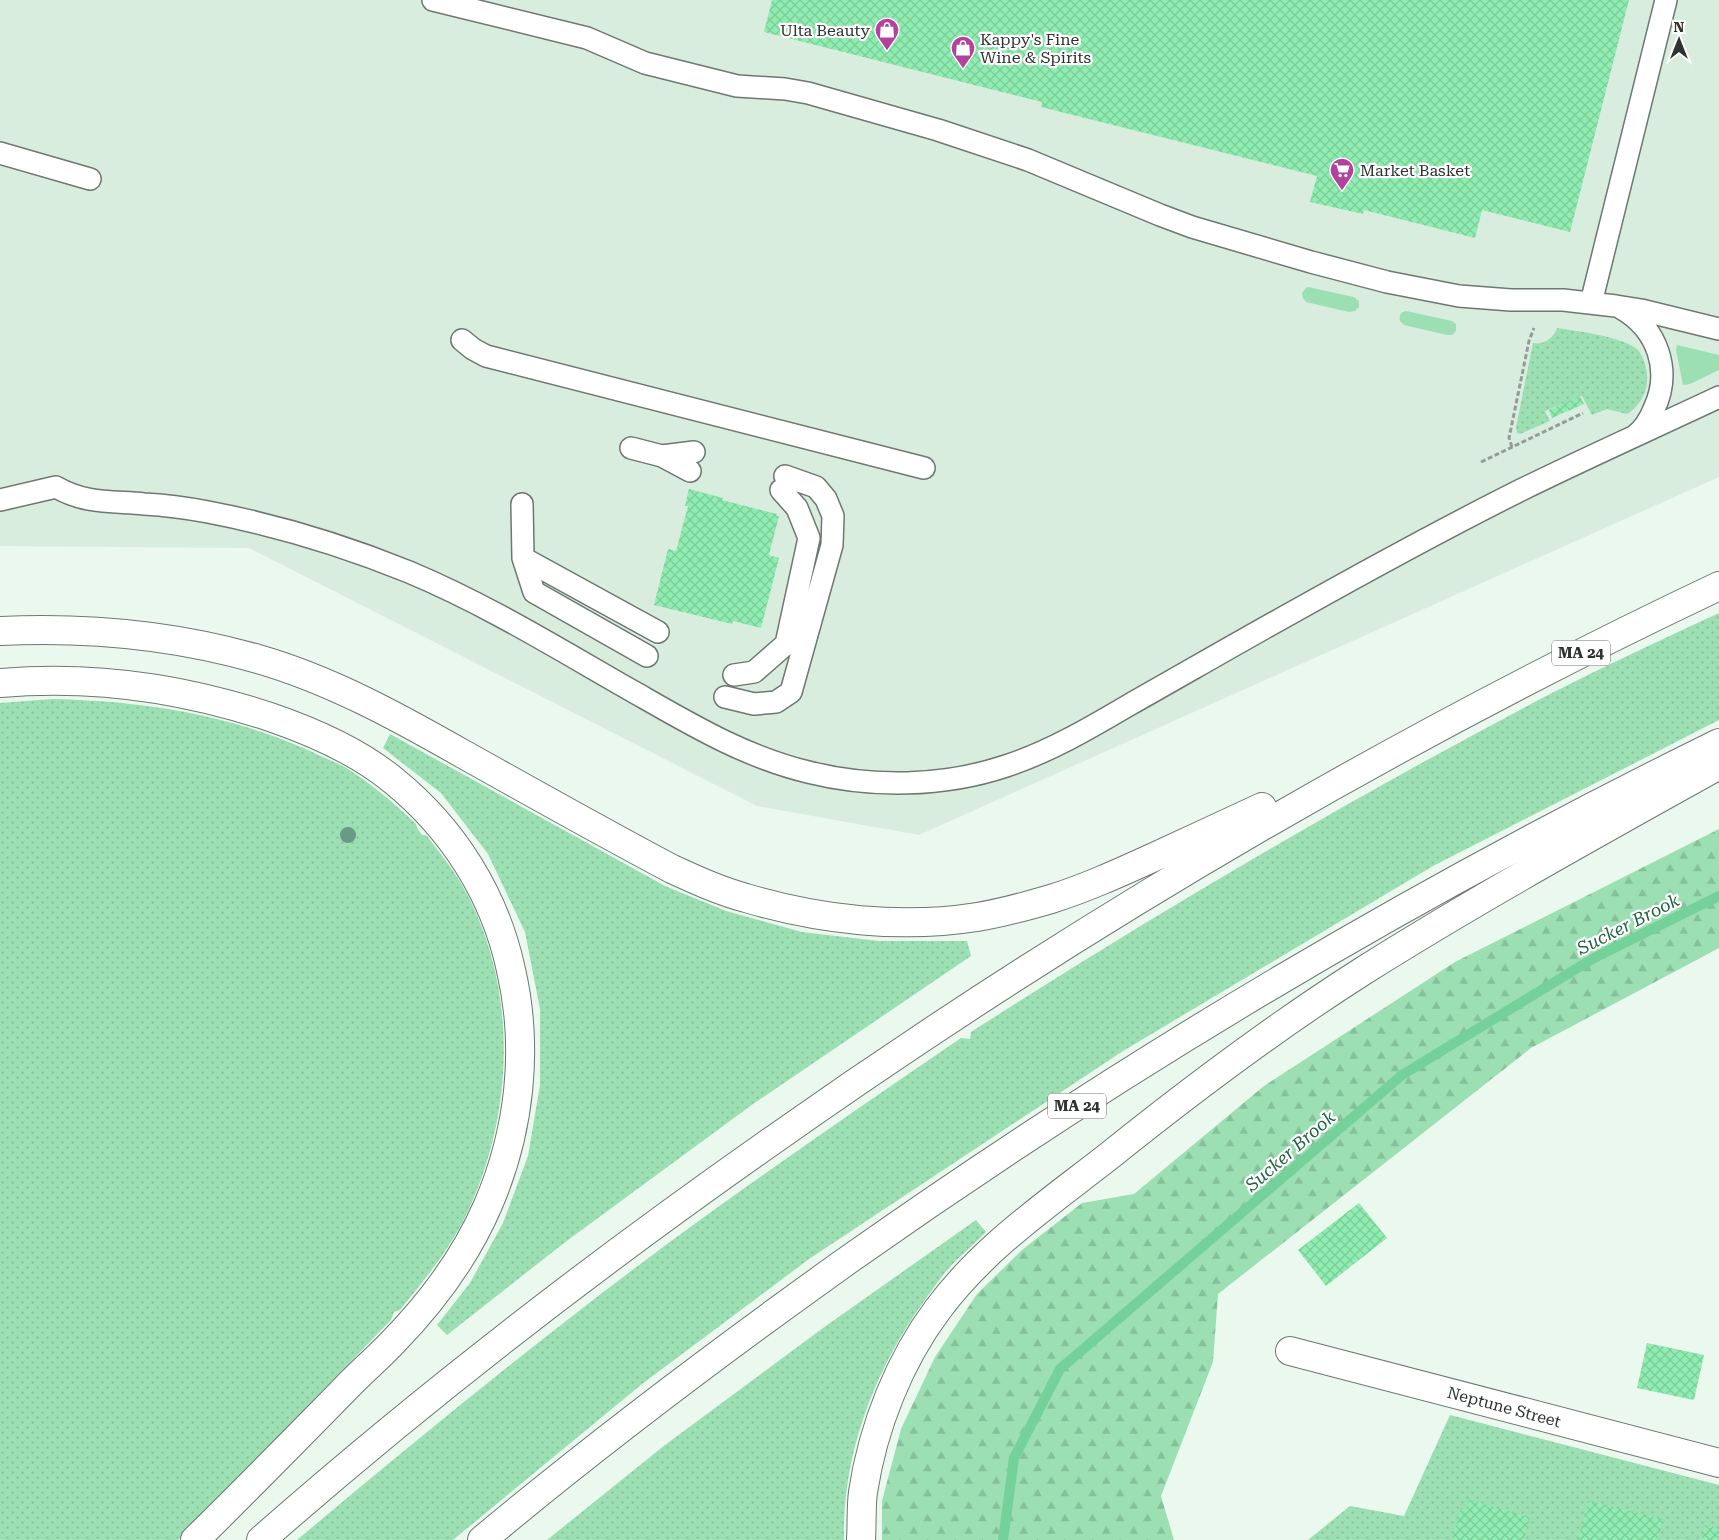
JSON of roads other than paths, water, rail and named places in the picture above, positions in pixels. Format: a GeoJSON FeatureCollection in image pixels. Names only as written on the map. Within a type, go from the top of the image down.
{"type":"FeatureCollection","features":[{"type":"Feature","properties":{"kind":"main road","name":"MA 24"},"geometry":{"type":"LineString","coordinates":[[261,1540],[384,1436],[584,1276],[687,1200],[896,1054],[1113,915],[1333,785],[1558,665],[1719,586]]}},
{"type":"Feature","properties":{"kind":"main road"},"geometry":{"type":"LineString","coordinates":[[0,631],[60,630],[112,632],[160,637],[209,646],[259,659],[358,698],[404,721],[635,850],[707,884],[745,898],[783,908],[823,916],[864,920],[903,922],[978,917],[1052,899],[1121,872],[1445,724]]}},
{"type":"Feature","properties":{"kind":"main road"},"geometry":{"type":"LineString","coordinates":[[0,683],[60,680],[107,683],[154,688],[198,696],[244,708],[291,724],[366,760],[415,799],[448,835],[472,870],[499,927],[516,988],[519,1016],[520,1069],[511,1136],[489,1204],[456,1265],[409,1325],[195,1540]]}},
{"type":"Feature","properties":{"kind":"main road","name":"MA 24"},"geometry":{"type":"LineString","coordinates":[[482,1540],[596,1447],[691,1374],[794,1299],[917,1212],[1098,1092],[1224,1013],[1448,883],[1562,822],[1719,744]]}},
{"type":"Feature","properties":{"kind":"main road"},"geometry":{"type":"LineString","coordinates":[[861,1540],[863,1495],[870,1455],[897,1379],[915,1344],[937,1310],[963,1278],[994,1248],[1158,1117],[1284,1024],[1360,973],[1520,877],[1719,765]]}},
{"type":"Feature","properties":{"kind":"main road","name":"Neptune Street"},"geometry":{"type":"LineString","coordinates":[[1290,1351],[1719,1463]]}},
{"type":"Feature","properties":{"kind":"lane"},"geometry":{"type":"LineString","coordinates":[[433,0],[587,38],[645,63],[737,86],[785,89],[808,93],[938,130],[1028,160],[1192,227],[1311,262],[1396,284],[1458,296],[1487,299],[1563,300],[1616,306],[1641,310],[1719,330]]}},
{"type":"Feature","properties":{"kind":"lane"},"geometry":{"type":"LineString","coordinates":[[1590,303],[1666,0]]}},
{"type":"Feature","properties":{"kind":"lane"},"geometry":{"type":"LineString","coordinates":[[0,153],[90,179]]}},
{"type":"Feature","properties":{"kind":"lane"},"geometry":{"type":"LineString","coordinates":[[1616,306],[1637,319],[1645,329],[1658,352],[1662,369],[1662,385],[1659,399],[1648,423],[1634,437]]}},
{"type":"Feature","properties":{"kind":"lane"},"geometry":{"type":"LineString","coordinates":[[462,340],[473,350],[486,356],[924,468]]}},
{"type":"Feature","properties":{"kind":"lane"},"geometry":{"type":"LineString","coordinates":[[0,500],[56,488],[70,496],[88,500],[142,503],[206,512],[270,527],[331,545],[402,569],[470,600],[680,718],[747,752],[811,773],[878,783],[915,782],[950,779],[979,773],[1006,766],[1034,755],[1097,723],[1254,634],[1523,489],[1719,397]]}},
{"type":"Feature","properties":{"kind":"lane"},"geometry":{"type":"LineString","coordinates":[[631,448],[692,461]]}},
{"type":"Feature","properties":{"kind":"lane"},"geometry":{"type":"LineString","coordinates":[[725,697],[754,704],[776,702],[791,692],[832,545],[833,516],[826,499],[816,488],[783,483],[797,508],[809,538],[786,644],[754,672],[734,675]]}},
{"type":"Feature","properties":{"kind":"lane"},"geometry":{"type":"LineString","coordinates":[[522,504],[523,558],[534,592],[648,656]]}},
{"type":"Feature","properties":{"kind":"lane"},"geometry":{"type":"LineString","coordinates":[[523,558],[658,632]]}},
{"type":"Feature","properties":{"kind":"waterway","name":"Sucker Brook"},"geometry":{"type":"LineString","coordinates":[[1003,1540],[1014,1458],[1060,1369],[1402,1075],[1594,958],[1719,896]]}},
{"type":"Feature","properties":{"kind":"place","name":"Ulta Beauty"},"geometry":{"type":"Point","coordinates":[887,51]}},
{"type":"Feature","properties":{"kind":"place","name":"Kappy's Fine Wine & Spirits"},"geometry":{"type":"Point","coordinates":[963,69]}},
{"type":"Feature","properties":{"kind":"place","name":"Market Basket"},"geometry":{"type":"Point","coordinates":[1342,191]}}]}
